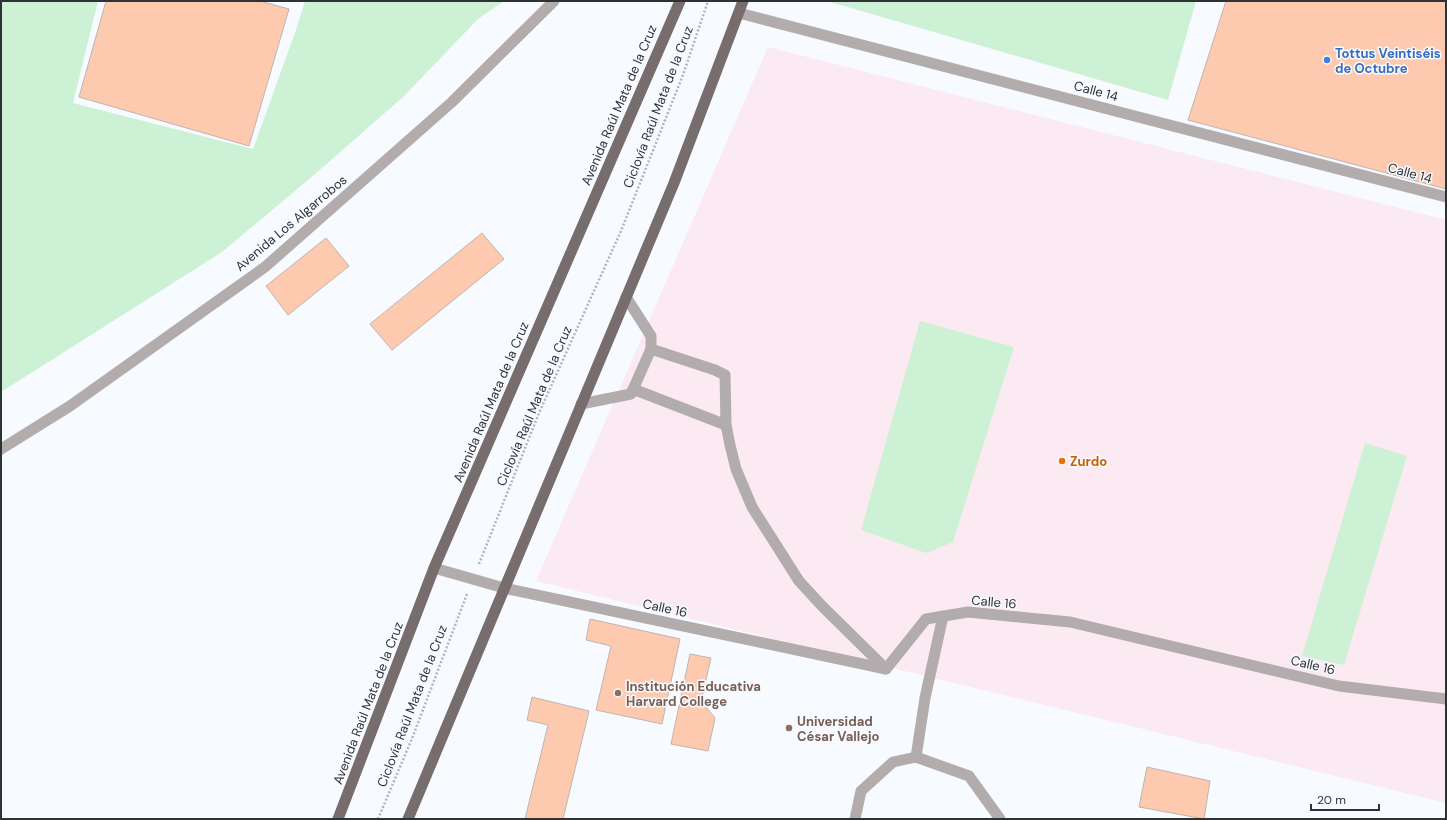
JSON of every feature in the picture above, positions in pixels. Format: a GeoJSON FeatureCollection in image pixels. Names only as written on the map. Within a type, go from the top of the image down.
{"type":"FeatureCollection","features":[{"type":"Feature","properties":{"kind":"main road","name":"Avenida Raúl Mata de la Cruz"},"geometry":{"type":"LineString","coordinates":[[338,819],[434,568],[680,1]]}},
{"type":"Feature","properties":{"kind":"main road"},"geometry":{"type":"LineString","coordinates":[[408,819],[674,183],[743,1]]}},
{"type":"Feature","properties":{"kind":"street","name":"Avenida Los Algarrobos"},"geometry":{"type":"LineString","coordinates":[[1,449],[70,406],[265,267],[452,102],[554,1]]}},
{"type":"Feature","properties":{"kind":"street","name":"Calle 14"},"geometry":{"type":"LineString","coordinates":[[739,13],[1446,197]]}},
{"type":"Feature","properties":{"kind":"street"},"geometry":{"type":"LineString","coordinates":[[581,404],[631,394],[651,349],[651,336],[626,297]]}},
{"type":"Feature","properties":{"kind":"street"},"geometry":{"type":"LineString","coordinates":[[651,349],[715,370],[725,375],[726,425],[734,463],[752,507],[800,581],[822,606],[886,669]]}},
{"type":"Feature","properties":{"kind":"street"},"geometry":{"type":"LineString","coordinates":[[633,389],[726,425]]}},
{"type":"Feature","properties":{"kind":"street","name":"Calle 16"},"geometry":{"type":"LineString","coordinates":[[434,568],[504,588],[886,669],[926,619],[968,612],[1070,622],[1339,686],[1446,699]]}},
{"type":"Feature","properties":{"kind":"street"},"geometry":{"type":"LineString","coordinates":[[916,757],[925,698],[943,616]]}},
{"type":"Feature","properties":{"kind":"street"},"geometry":{"type":"LineString","coordinates":[[855,819],[861,791],[893,762],[916,757],[969,776],[1000,819]]}},
{"type":"Feature","properties":{"kind":"path","name":"Ciclovía Raúl Mata de la Cruz"},"geometry":{"type":"LineString","coordinates":[[378,819],[413,736],[539,413],[621,231],[683,75],[708,1]]}},
{"type":"Feature","properties":{"kind":"shaded area"},"geometry":{"type":"Polygon","coordinates":[[[768,47],[1446,220],[1446,803],[536,581],[768,47]]]}},
{"type":"Feature","properties":{"kind":"green space"},"geometry":{"type":"Polygon","coordinates":[[[1,1],[98,1],[73,103],[253,149],[305,1],[504,1],[478,19],[403,97],[315,174],[222,252],[1,392],[1,1]]]}},
{"type":"Feature","properties":{"kind":"green space"},"geometry":{"type":"Polygon","coordinates":[[[827,1],[1196,1],[1168,100],[827,1]]]}},
{"type":"Feature","properties":{"kind":"green space"},"geometry":{"type":"Polygon","coordinates":[[[920,321],[1014,347],[953,542],[926,553],[861,530],[920,321]]]}},
{"type":"Feature","properties":{"kind":"green space"},"geometry":{"type":"Polygon","coordinates":[[[1365,443],[1407,456],[1344,665],[1302,656],[1365,443]]]}},
{"type":"Feature","properties":{"kind":"building"},"geometry":{"type":"Polygon","coordinates":[[[106,1],[260,1],[289,9],[249,146],[79,97],[106,1]]]}},
{"type":"Feature","properties":{"kind":"building","name":"Tottus Veintiséis de Octubre"},"geometry":{"type":"Polygon","coordinates":[[[1226,1],[1446,1],[1446,189],[1188,120],[1226,1]]]}},
{"type":"Feature","properties":{"kind":"building"},"geometry":{"type":"Polygon","coordinates":[[[482,233],[504,259],[392,350],[370,324],[482,233]]]}},
{"type":"Feature","properties":{"kind":"building"},"geometry":{"type":"Polygon","coordinates":[[[326,238],[349,266],[288,315],[266,286],[326,238]]]}},
{"type":"Feature","properties":{"kind":"building"},"geometry":{"type":"Polygon","coordinates":[[[590,619],[680,639],[662,724],[596,710],[611,646],[586,640],[590,619]]]}},
{"type":"Feature","properties":{"kind":"building"},"geometry":{"type":"Polygon","coordinates":[[[690,654],[711,658],[701,701],[715,718],[708,751],[671,744],[690,654]]]}},
{"type":"Feature","properties":{"kind":"building"},"geometry":{"type":"Polygon","coordinates":[[[532,697],[589,711],[563,819],[525,819],[548,725],[527,720],[532,697]]]}},
{"type":"Feature","properties":{"kind":"building"},"geometry":{"type":"Polygon","coordinates":[[[1147,767],[1210,781],[1204,819],[1139,807],[1147,767]]]}},
{"type":"Feature","properties":{"kind":"place","name":"Tottus Veintiséis de Octubre"},"geometry":{"type":"Point","coordinates":[1327,60]}},
{"type":"Feature","properties":{"kind":"place","name":"Zurdo"},"geometry":{"type":"Point","coordinates":[1062,461]}},
{"type":"Feature","properties":{"kind":"place","name":"Institución Educativa Harvard College"},"geometry":{"type":"Point","coordinates":[618,693]}},
{"type":"Feature","properties":{"kind":"place","name":"Universidad César Vallejo"},"geometry":{"type":"Point","coordinates":[789,728]}}]}
